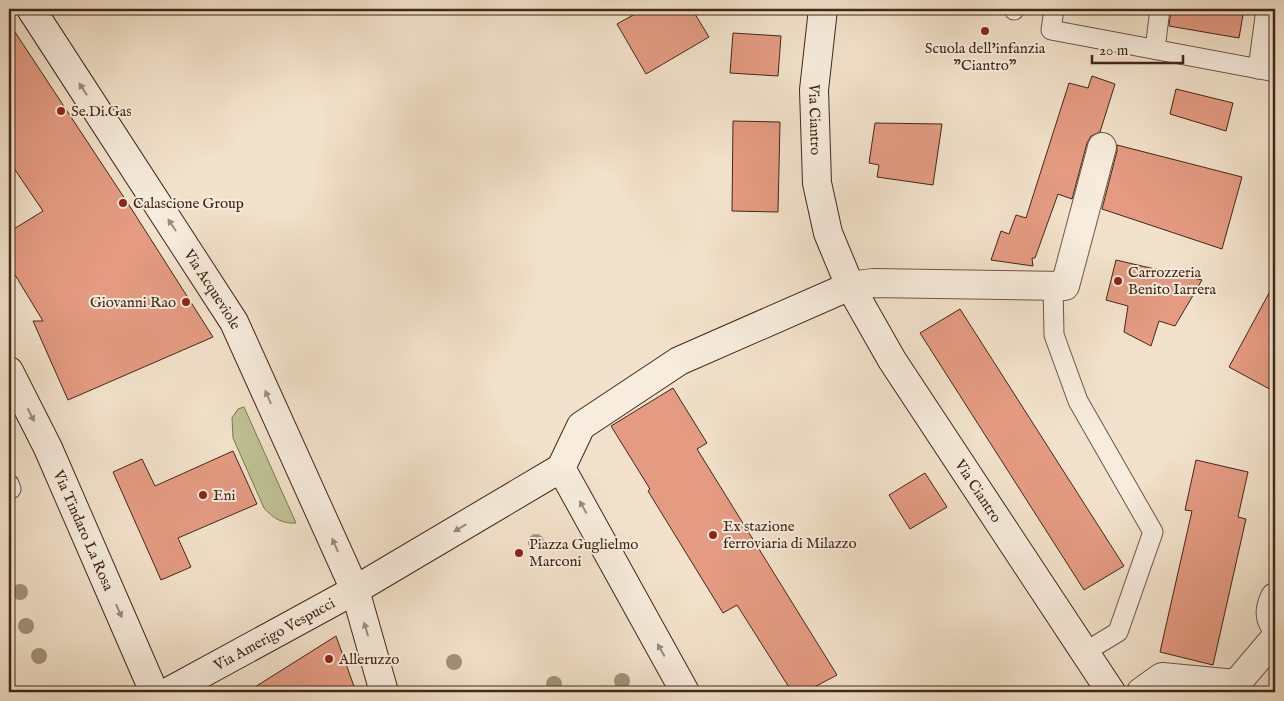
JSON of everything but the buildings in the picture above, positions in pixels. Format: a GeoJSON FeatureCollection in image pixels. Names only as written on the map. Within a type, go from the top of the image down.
{"type":"FeatureCollection","features":[{"type":"Feature","properties":{"kind":"street","name":"Via Acqueviole"},"geometry":{"type":"LineString","coordinates":[[31,9],[234,322],[355,590],[384,692]]}},
{"type":"Feature","properties":{"kind":"street","name":"Via Ciantro"},"geometry":{"type":"LineString","coordinates":[[823,9],[814,90],[817,183],[828,233],[850,286],[892,360],[1111,692]]}},
{"type":"Feature","properties":{"kind":"street"},"geometry":{"type":"LineString","coordinates":[[685,692],[561,468],[580,426],[679,361],[850,286],[873,283],[1065,286],[1102,147]]}},
{"type":"Feature","properties":{"kind":"street","name":"Via Tindaro La Rosa"},"geometry":{"type":"LineString","coordinates":[[9,371],[48,448],[154,692]]}},
{"type":"Feature","properties":{"kind":"street","name":"Via Amerigo Vespucci"},"geometry":{"type":"LineString","coordinates":[[168,692],[355,590],[561,468]]}},
{"type":"Feature","properties":{"kind":"street"},"geometry":{"type":"LineString","coordinates":[[1275,597],[1270,607],[1272,621],[1275,626]]}},
{"type":"Feature","properties":{"kind":"street"},"geometry":{"type":"LineString","coordinates":[[1141,692],[1162,677],[1236,684],[1275,638]]}},
{"type":"Feature","properties":{"kind":"lane"},"geometry":{"type":"LineString","coordinates":[[1054,9],[1051,30],[1267,70],[1266,9]]}},
{"type":"Feature","properties":{"kind":"lane"},"geometry":{"type":"LineString","coordinates":[[1155,50],[1160,9]]}},
{"type":"Feature","properties":{"kind":"lane"},"geometry":{"type":"LineString","coordinates":[[1053,286],[1054,335],[1078,401],[1153,532],[1118,632],[1085,652]]}},
{"type":"Feature","properties":{"kind":"green space"},"geometry":{"type":"Polygon","coordinates":[[[244,407],[296,523],[278,520],[264,508],[233,438],[232,418],[238,409],[244,407]]]}},
{"type":"Feature","properties":{"kind":"place","name":"Scuola dell'infanzia \"Ciantro\""},"geometry":{"type":"Point","coordinates":[985,31]}},
{"type":"Feature","properties":{"kind":"place","name":"Se.Di.Gas"},"geometry":{"type":"Point","coordinates":[61,111]}},
{"type":"Feature","properties":{"kind":"place","name":"Calascione Group"},"geometry":{"type":"Point","coordinates":[123,203]}},
{"type":"Feature","properties":{"kind":"place","name":"Carrozzeria Benito Iarrera"},"geometry":{"type":"Point","coordinates":[1118,281]}},
{"type":"Feature","properties":{"kind":"place","name":"Giovanni Rao"},"geometry":{"type":"Point","coordinates":[186,302]}},
{"type":"Feature","properties":{"kind":"place","name":"Eni"},"geometry":{"type":"Point","coordinates":[203,495]}},
{"type":"Feature","properties":{"kind":"place","name":"Ex stazione ferroviaria di Milazzo"},"geometry":{"type":"Point","coordinates":[713,535]}},
{"type":"Feature","properties":{"kind":"place","name":"Piazza Guglielmo Marconi"},"geometry":{"type":"Point","coordinates":[519,553]}},
{"type":"Feature","properties":{"kind":"place","name":"Alleruzzo"},"geometry":{"type":"Point","coordinates":[329,659]}}]}
